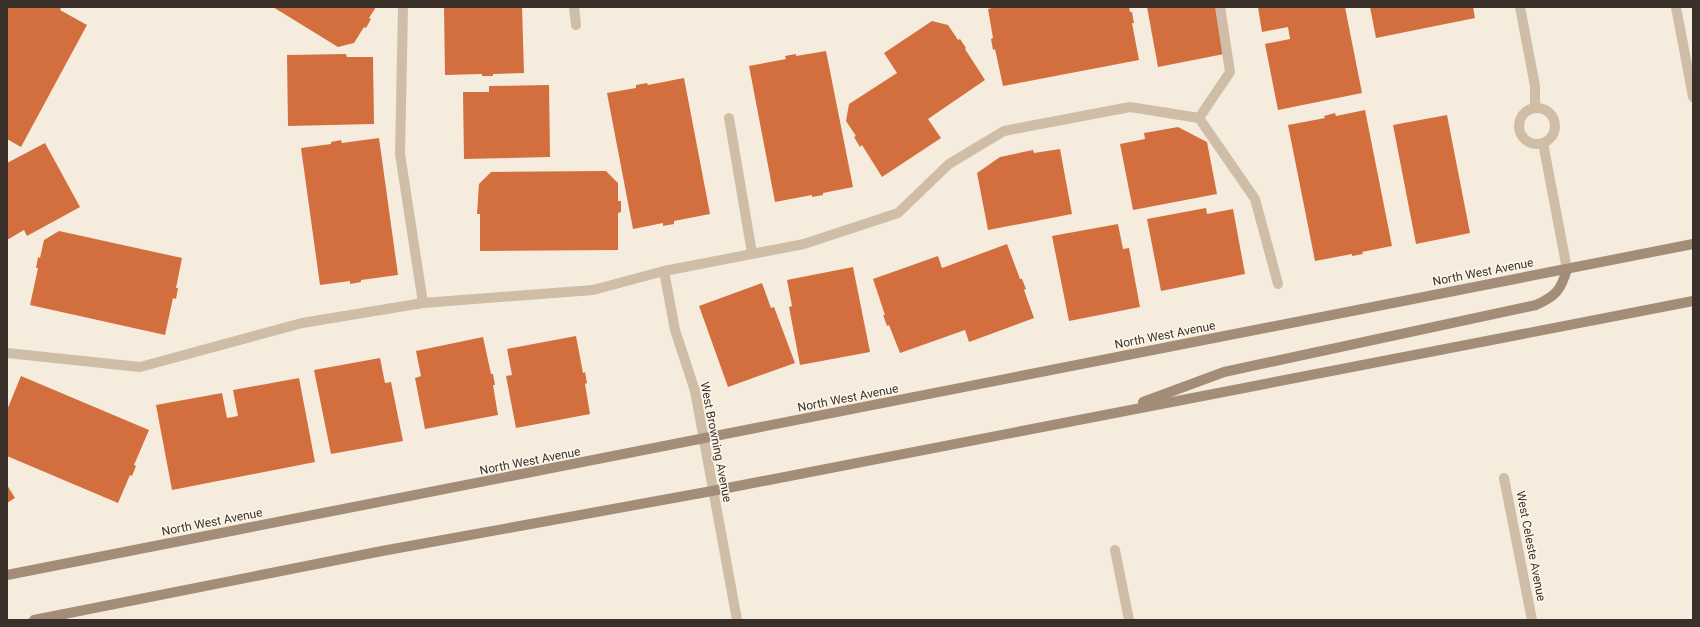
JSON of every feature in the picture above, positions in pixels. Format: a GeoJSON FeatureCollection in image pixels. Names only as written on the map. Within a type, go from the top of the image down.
{"type":"FeatureCollection","features":[{"type":"Feature","properties":{"kind":"main road","name":"North West Avenue"},"geometry":{"type":"LineString","coordinates":[[7,575],[703,440],[1693,244]]}},
{"type":"Feature","properties":{"kind":"main road"},"geometry":{"type":"LineString","coordinates":[[1117,412],[1224,372],[1536,305],[1550,299],[1562,286],[1567,269]]}},
{"type":"Feature","properties":{"kind":"main road"},"geometry":{"type":"LineString","coordinates":[[34,620],[382,551],[712,491],[1693,301]]}},
{"type":"Feature","properties":{"kind":"street"},"geometry":{"type":"LineString","coordinates":[[403,7],[400,154],[423,303]]}},
{"type":"Feature","properties":{"kind":"street"},"geometry":{"type":"LineString","coordinates":[[574,7],[576,25]]}},
{"type":"Feature","properties":{"kind":"street"},"geometry":{"type":"LineString","coordinates":[[1199,118],[1230,72],[1220,7]]}},
{"type":"Feature","properties":{"kind":"street"},"geometry":{"type":"LineString","coordinates":[[1520,7],[1535,86],[1535,108]]}},
{"type":"Feature","properties":{"kind":"street"},"geometry":{"type":"LineString","coordinates":[[1676,7],[1693,97]]}},
{"type":"Feature","properties":{"kind":"street"},"geometry":{"type":"LineString","coordinates":[[7,353],[140,367],[302,323],[423,303],[592,290],[664,271],[804,244],[898,213],[950,164],[1004,132],[1130,107],[1199,118],[1255,199],[1278,284]]}},
{"type":"Feature","properties":{"kind":"street"},"geometry":{"type":"LineString","coordinates":[[1535,108],[1546,111],[1554,119],[1554,131],[1552,136],[1543,143],[1531,144],[1525,140],[1519,130],[1521,118],[1524,113],[1535,108]]}},
{"type":"Feature","properties":{"kind":"street"},"geometry":{"type":"LineString","coordinates":[[729,118],[752,253]]}},
{"type":"Feature","properties":{"kind":"street"},"geometry":{"type":"LineString","coordinates":[[1543,143],[1567,269]]}},
{"type":"Feature","properties":{"kind":"street","name":"West Browning Avenue"},"geometry":{"type":"LineString","coordinates":[[664,271],[675,330],[695,391],[712,491],[737,620]]}},
{"type":"Feature","properties":{"kind":"street","name":"West Celeste Avenue"},"geometry":{"type":"LineString","coordinates":[[1504,478],[1532,620]]}},
{"type":"Feature","properties":{"kind":"street"},"geometry":{"type":"LineString","coordinates":[[1115,550],[1129,620]]}},
{"type":"Feature","properties":{"kind":"building"},"geometry":{"type":"Polygon","coordinates":[[[7,7],[59,7],[61,8],[60,10],[87,25],[21,147],[7,139],[7,7]]]}},
{"type":"Feature","properties":{"kind":"building"},"geometry":{"type":"Polygon","coordinates":[[[273,7],[376,7],[369,18],[371,19],[366,28],[364,27],[354,43],[338,47],[273,7]]]}},
{"type":"Feature","properties":{"kind":"building"},"geometry":{"type":"Polygon","coordinates":[[[444,7],[522,7],[524,73],[493,74],[493,76],[482,76],[482,74],[445,75],[444,7]]]}},
{"type":"Feature","properties":{"kind":"building"},"geometry":{"type":"Polygon","coordinates":[[[996,7],[1129,7],[1130,12],[1132,12],[1134,23],[1132,23],[1139,60],[1003,86],[995,49],[993,50],[991,39],[993,38],[988,9],[996,7]]]}},
{"type":"Feature","properties":{"kind":"building"},"geometry":{"type":"Polygon","coordinates":[[[1147,7],[1219,7],[1224,54],[1158,67],[1147,7]]]}},
{"type":"Feature","properties":{"kind":"building"},"geometry":{"type":"Polygon","coordinates":[[[1258,7],[1345,7],[1362,93],[1278,110],[1265,44],[1290,39],[1288,27],[1262,32],[1258,7]]]}},
{"type":"Feature","properties":{"kind":"building"},"geometry":{"type":"Polygon","coordinates":[[[1370,7],[1473,7],[1475,18],[1376,38],[1370,7]]]}},
{"type":"Feature","properties":{"kind":"building"},"geometry":{"type":"Polygon","coordinates":[[[932,21],[948,25],[958,40],[960,39],[985,80],[928,119],[941,138],[882,177],[862,145],[860,147],[854,137],[856,136],[846,121],[849,104],[897,73],[884,53],[932,21]]]}},
{"type":"Feature","properties":{"kind":"building"},"geometry":{"type":"Polygon","coordinates":[[[826,51],[853,187],[823,193],[823,195],[812,197],[812,195],[775,202],[749,66],[786,59],[785,56],[796,54],[796,56],[826,51]]]}},
{"type":"Feature","properties":{"kind":"building"},"geometry":{"type":"Polygon","coordinates":[[[346,54],[347,57],[373,57],[374,124],[288,126],[287,55],[346,54]]]}},
{"type":"Feature","properties":{"kind":"building"},"geometry":{"type":"Polygon","coordinates":[[[684,78],[710,214],[674,221],[674,224],[663,226],[663,223],[633,229],[607,93],[636,88],[636,85],[647,83],[648,85],[684,78]]]}},
{"type":"Feature","properties":{"kind":"building"},"geometry":{"type":"Polygon","coordinates":[[[549,85],[550,157],[464,159],[463,92],[489,92],[489,86],[549,85]]]}},
{"type":"Feature","properties":{"kind":"building"},"geometry":{"type":"Polygon","coordinates":[[[1365,110],[1392,246],[1362,252],[1363,254],[1352,256],[1352,254],[1315,261],[1288,125],[1325,118],[1324,116],[1335,113],[1336,116],[1365,110]]]}},
{"type":"Feature","properties":{"kind":"building"},"geometry":{"type":"Polygon","coordinates":[[[1447,115],[1470,233],[1416,244],[1393,125],[1447,115]]]}},
{"type":"Feature","properties":{"kind":"building"},"geometry":{"type":"Polygon","coordinates":[[[1178,127],[1207,142],[1217,194],[1133,210],[1120,144],[1145,139],[1144,133],[1178,127]]]}},
{"type":"Feature","properties":{"kind":"building"},"geometry":{"type":"Polygon","coordinates":[[[379,138],[398,275],[361,280],[361,282],[350,284],[350,281],[320,285],[301,148],[331,144],[331,142],[341,140],[342,143],[379,138]]]}},
{"type":"Feature","properties":{"kind":"building"},"geometry":{"type":"Polygon","coordinates":[[[45,143],[80,207],[27,236],[24,230],[7,240],[7,163],[45,143]]]}},
{"type":"Feature","properties":{"kind":"building"},"geometry":{"type":"Polygon","coordinates":[[[1060,149],[1072,214],[988,230],[977,173],[1000,157],[1033,150],[1034,153],[1060,149]]]}},
{"type":"Feature","properties":{"kind":"building"},"geometry":{"type":"Polygon","coordinates":[[[606,171],[618,183],[618,201],[621,201],[621,212],[618,213],[618,250],[480,251],[480,214],[477,214],[479,184],[491,172],[606,171]]]}},
{"type":"Feature","properties":{"kind":"building"},"geometry":{"type":"Polygon","coordinates":[[[1206,208],[1207,214],[1233,209],[1245,274],[1161,291],[1147,219],[1206,208]]]}},
{"type":"Feature","properties":{"kind":"building"},"geometry":{"type":"Polygon","coordinates":[[[1118,224],[1123,249],[1129,248],[1140,307],[1069,321],[1052,236],[1118,224]]]}},
{"type":"Feature","properties":{"kind":"building"},"geometry":{"type":"Polygon","coordinates":[[[59,231],[182,258],[176,288],[178,288],[176,299],[173,298],[165,335],[30,305],[38,268],[36,268],[38,257],[40,258],[44,240],[59,231]]]}},
{"type":"Feature","properties":{"kind":"building"},"geometry":{"type":"Polygon","coordinates":[[[1007,244],[1020,279],[1022,279],[1026,289],[1024,290],[1034,318],[969,342],[965,330],[900,353],[889,325],[887,326],[883,315],[885,315],[873,279],[938,256],[942,268],[1007,244]]]}},
{"type":"Feature","properties":{"kind":"building"},"geometry":{"type":"Polygon","coordinates":[[[853,267],[870,352],[800,365],[789,307],[792,306],[787,280],[853,267]]]}},
{"type":"Feature","properties":{"kind":"building"},"geometry":{"type":"Polygon","coordinates":[[[762,283],[771,308],[774,307],[795,363],[728,387],[699,306],[762,283]]]}},
{"type":"Feature","properties":{"kind":"building"},"geometry":{"type":"Polygon","coordinates":[[[576,336],[583,373],[585,372],[587,383],[585,384],[590,414],[516,428],[506,376],[512,375],[507,349],[576,336]]]}},
{"type":"Feature","properties":{"kind":"building"},"geometry":{"type":"Polygon","coordinates":[[[483,337],[491,374],[493,374],[495,385],[493,385],[498,415],[425,429],[415,378],[421,376],[416,351],[483,337]]]}},
{"type":"Feature","properties":{"kind":"building"},"geometry":{"type":"Polygon","coordinates":[[[380,358],[385,383],[391,382],[403,441],[331,454],[314,370],[380,358]]]}},
{"type":"Feature","properties":{"kind":"building"},"geometry":{"type":"Polygon","coordinates":[[[21,376],[149,430],[134,465],[136,466],[132,476],[130,475],[118,503],[7,456],[7,410],[21,376]]]}},
{"type":"Feature","properties":{"kind":"building"},"geometry":{"type":"Polygon","coordinates":[[[299,378],[315,462],[172,490],[156,405],[222,393],[227,418],[238,416],[233,390],[299,378]]]}},
{"type":"Feature","properties":{"kind":"building"},"geometry":{"type":"Polygon","coordinates":[[[7,485],[15,498],[7,503],[7,485]]]}}]}
